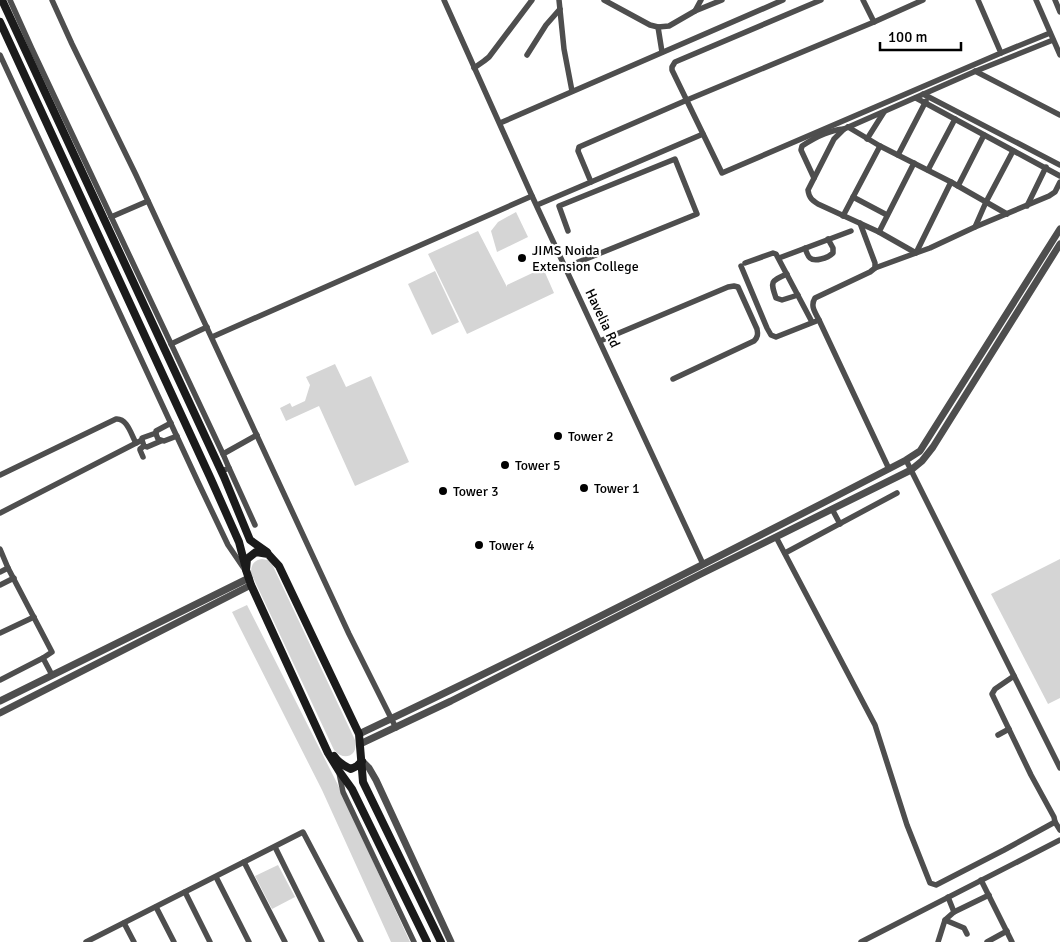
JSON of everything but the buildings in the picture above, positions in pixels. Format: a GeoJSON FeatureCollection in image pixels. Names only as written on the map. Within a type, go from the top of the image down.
{"type":"FeatureCollection","features":[{"type":"Feature","properties":{"kind":"main road"},"geometry":{"type":"LineString","coordinates":[[2,0],[225,470],[250,540],[268,554],[279,566],[359,734],[363,782],[441,942]]}},
{"type":"Feature","properties":{"kind":"main road"},"geometry":{"type":"LineString","coordinates":[[0,22],[210,477],[239,542],[249,577],[324,744],[339,771],[352,789],[427,942]]}},
{"type":"Feature","properties":{"kind":"main road"},"geometry":{"type":"LineString","coordinates":[[249,577],[247,559],[256,552],[268,554]]}},
{"type":"Feature","properties":{"kind":"main road"},"geometry":{"type":"LineString","coordinates":[[324,744],[337,760],[351,769],[362,761]]}},
{"type":"Feature","properties":{"kind":"street"},"geometry":{"type":"LineString","coordinates":[[10,0],[223,454],[225,470],[255,524]]}},
{"type":"Feature","properties":{"kind":"street"},"geometry":{"type":"LineString","coordinates":[[52,0],[212,337],[349,634],[396,728]]}},
{"type":"Feature","properties":{"kind":"street","name":"Havelia Rd"},"geometry":{"type":"LineString","coordinates":[[444,0],[532,196],[703,564]]}},
{"type":"Feature","properties":{"kind":"street"},"geometry":{"type":"LineString","coordinates":[[474,68],[489,57],[532,0]]}},
{"type":"Feature","properties":{"kind":"street"},"geometry":{"type":"LineString","coordinates":[[559,0],[564,49],[572,91]]}},
{"type":"Feature","properties":{"kind":"street"},"geometry":{"type":"LineString","coordinates":[[604,0],[650,25],[658,27],[669,26],[695,10],[722,0]]}},
{"type":"Feature","properties":{"kind":"street"},"geometry":{"type":"LineString","coordinates":[[695,10],[701,0]]}},
{"type":"Feature","properties":{"kind":"street"},"geometry":{"type":"LineString","coordinates":[[500,123],[783,0]]}},
{"type":"Feature","properties":{"kind":"street"},"geometry":{"type":"LineString","coordinates":[[821,0],[675,62],[672,66],[672,70],[722,173],[1050,33]]}},
{"type":"Feature","properties":{"kind":"street"},"geometry":{"type":"LineString","coordinates":[[864,0],[874,22]]}},
{"type":"Feature","properties":{"kind":"street"},"geometry":{"type":"LineString","coordinates":[[591,182],[578,151],[579,147],[923,0]]}},
{"type":"Feature","properties":{"kind":"street"},"geometry":{"type":"LineString","coordinates":[[978,0],[1001,53]]}},
{"type":"Feature","properties":{"kind":"street"},"geometry":{"type":"LineString","coordinates":[[1036,0],[1060,55]]}},
{"type":"Feature","properties":{"kind":"street"},"geometry":{"type":"LineString","coordinates":[[1055,0],[1060,12]]}},
{"type":"Feature","properties":{"kind":"street"},"geometry":{"type":"LineString","coordinates":[[527,55],[546,25],[560,9]]}},
{"type":"Feature","properties":{"kind":"street"},"geometry":{"type":"LineString","coordinates":[[658,27],[662,52]]}},
{"type":"Feature","properties":{"kind":"street"},"geometry":{"type":"LineString","coordinates":[[1034,39],[1037,47]]}},
{"type":"Feature","properties":{"kind":"street"},"geometry":{"type":"LineString","coordinates":[[898,155],[925,98],[976,72],[1053,40]]}},
{"type":"Feature","properties":{"kind":"street"},"geometry":{"type":"LineString","coordinates":[[0,55],[228,545],[249,577]]}},
{"type":"Feature","properties":{"kind":"street"},"geometry":{"type":"LineString","coordinates":[[969,67],[1060,115]]}},
{"type":"Feature","properties":{"kind":"street"},"geometry":{"type":"LineString","coordinates":[[814,178],[801,150],[802,146],[828,132],[846,128],[916,98],[925,98],[1060,165]]}},
{"type":"Feature","properties":{"kind":"street"},"geometry":{"type":"LineString","coordinates":[[925,98],[955,119],[1060,176]]}},
{"type":"Feature","properties":{"kind":"street"},"geometry":{"type":"LineString","coordinates":[[867,139],[884,112]]}},
{"type":"Feature","properties":{"kind":"street"},"geometry":{"type":"LineString","coordinates":[[928,170],[955,119]]}},
{"type":"Feature","properties":{"kind":"street"},"geometry":{"type":"LineString","coordinates":[[846,128],[951,182],[1007,214]]}},
{"type":"Feature","properties":{"kind":"street"},"geometry":{"type":"LineString","coordinates":[[846,128],[834,139],[808,190],[809,195],[818,204],[879,232],[916,253]]}},
{"type":"Feature","properties":{"kind":"street"},"geometry":{"type":"LineString","coordinates":[[537,205],[703,134]]}},
{"type":"Feature","properties":{"kind":"street"},"geometry":{"type":"LineString","coordinates":[[958,186],[984,135]]}},
{"type":"Feature","properties":{"kind":"street"},"geometry":{"type":"LineString","coordinates":[[843,216],[880,146]]}},
{"type":"Feature","properties":{"kind":"street"},"geometry":{"type":"LineString","coordinates":[[975,227],[1013,150]]}},
{"type":"Feature","properties":{"kind":"street"},"geometry":{"type":"LineString","coordinates":[[566,267],[698,214],[675,159],[559,206],[568,231]]}},
{"type":"Feature","properties":{"kind":"street"},"geometry":{"type":"LineString","coordinates":[[879,232],[914,163]]}},
{"type":"Feature","properties":{"kind":"street"},"geometry":{"type":"LineString","coordinates":[[1027,206],[1046,168]]}},
{"type":"Feature","properties":{"kind":"street"},"geometry":{"type":"LineString","coordinates":[[916,253],[951,182]]}},
{"type":"Feature","properties":{"kind":"street"},"geometry":{"type":"LineString","coordinates":[[889,469],[812,306],[815,298],[875,268],[930,248],[1049,196],[1055,192],[1060,182]]}},
{"type":"Feature","properties":{"kind":"street"},"geometry":{"type":"LineString","coordinates":[[212,337],[532,196]]}},
{"type":"Feature","properties":{"kind":"street"},"geometry":{"type":"LineString","coordinates":[[853,197],[887,215]]}},
{"type":"Feature","properties":{"kind":"street"},"geometry":{"type":"LineString","coordinates":[[111,217],[148,201]]}},
{"type":"Feature","properties":{"kind":"street"},"geometry":{"type":"LineString","coordinates":[[860,223],[875,263],[875,268]]}},
{"type":"Feature","properties":{"kind":"street"},"geometry":{"type":"LineString","coordinates":[[360,744],[460,697],[682,580],[703,564],[889,469],[920,451],[1060,229]]}},
{"type":"Feature","properties":{"kind":"street"},"geometry":{"type":"LineString","coordinates":[[779,258],[851,231]]}},
{"type":"Feature","properties":{"kind":"street"},"geometry":{"type":"LineString","coordinates":[[805,248],[811,260],[816,261],[830,256],[833,253],[833,248],[828,239]]}},
{"type":"Feature","properties":{"kind":"street"},"geometry":{"type":"LineString","coordinates":[[359,734],[776,537],[911,470],[922,461],[933,447],[1060,244]]}},
{"type":"Feature","properties":{"kind":"street"},"geometry":{"type":"LineString","coordinates":[[812,322],[776,254],[772,253],[743,265],[766,328],[771,335],[776,337],[819,320]]}},
{"type":"Feature","properties":{"kind":"street"},"geometry":{"type":"LineString","coordinates":[[787,274],[772,282],[776,298],[782,300],[798,295]]}},
{"type":"Feature","properties":{"kind":"street"},"geometry":{"type":"LineString","coordinates":[[600,341],[728,288],[738,287],[757,329],[757,338],[673,379]]}},
{"type":"Feature","properties":{"kind":"street"},"geometry":{"type":"LineString","coordinates":[[171,344],[207,327]]}},
{"type":"Feature","properties":{"kind":"street"},"geometry":{"type":"LineString","coordinates":[[0,476],[120,418],[144,446]]}},
{"type":"Feature","properties":{"kind":"street"},"geometry":{"type":"LineString","coordinates":[[0,513],[142,438],[156,433],[159,428],[171,423]]}},
{"type":"Feature","properties":{"kind":"street"},"geometry":{"type":"LineString","coordinates":[[156,433],[156,436],[161,441]]}},
{"type":"Feature","properties":{"kind":"street"},"geometry":{"type":"LineString","coordinates":[[223,454],[257,435]]}},
{"type":"Feature","properties":{"kind":"street"},"geometry":{"type":"LineString","coordinates":[[143,457],[140,449],[144,446],[147,447],[177,436]]}},
{"type":"Feature","properties":{"kind":"street"},"geometry":{"type":"LineString","coordinates":[[906,460],[1060,768]]}},
{"type":"Feature","properties":{"kind":"street"},"geometry":{"type":"LineString","coordinates":[[198,482],[210,477]]}},
{"type":"Feature","properties":{"kind":"street"},"geometry":{"type":"LineString","coordinates":[[784,553],[897,493]]}},
{"type":"Feature","properties":{"kind":"street"},"geometry":{"type":"LineString","coordinates":[[832,509],[840,524]]}},
{"type":"Feature","properties":{"kind":"street"},"geometry":{"type":"LineString","coordinates":[[776,537],[875,725],[907,825],[930,883],[936,886],[1055,822]]}},
{"type":"Feature","properties":{"kind":"street"},"geometry":{"type":"LineString","coordinates":[[0,548],[3,562],[14,578],[52,652],[0,680]]}},
{"type":"Feature","properties":{"kind":"street"},"geometry":{"type":"LineString","coordinates":[[0,572],[8,568]]}},
{"type":"Feature","properties":{"kind":"street"},"geometry":{"type":"LineString","coordinates":[[0,701],[249,577]]}},
{"type":"Feature","properties":{"kind":"street"},"geometry":{"type":"LineString","coordinates":[[0,713],[249,577]]}},
{"type":"Feature","properties":{"kind":"street"},"geometry":{"type":"LineString","coordinates":[[0,585],[14,578]]}},
{"type":"Feature","properties":{"kind":"street"},"geometry":{"type":"LineString","coordinates":[[0,633],[34,617]]}},
{"type":"Feature","properties":{"kind":"street"},"geometry":{"type":"LineString","coordinates":[[43,658],[52,675]]}},
{"type":"Feature","properties":{"kind":"street"},"geometry":{"type":"LineString","coordinates":[[1014,676],[995,689],[992,694],[1060,830]]}},
{"type":"Feature","properties":{"kind":"street"},"geometry":{"type":"LineString","coordinates":[[998,735],[1009,729]]}},
{"type":"Feature","properties":{"kind":"street"},"geometry":{"type":"LineString","coordinates":[[362,761],[376,780],[451,942]]}},
{"type":"Feature","properties":{"kind":"street"},"geometry":{"type":"LineString","coordinates":[[339,771],[344,792],[414,942]]}},
{"type":"Feature","properties":{"kind":"street"},"geometry":{"type":"LineString","coordinates":[[86,942],[97,940],[124,923],[303,832],[361,942]]}},
{"type":"Feature","properties":{"kind":"street"},"geometry":{"type":"LineString","coordinates":[[861,942],[1060,840]]}},
{"type":"Feature","properties":{"kind":"street"},"geometry":{"type":"LineString","coordinates":[[275,847],[322,942]]}},
{"type":"Feature","properties":{"kind":"street"},"geometry":{"type":"LineString","coordinates":[[244,862],[285,942]]}},
{"type":"Feature","properties":{"kind":"street"},"geometry":{"type":"LineString","coordinates":[[216,876],[249,942]]}},
{"type":"Feature","properties":{"kind":"street"},"geometry":{"type":"LineString","coordinates":[[981,880],[1012,942]]}},
{"type":"Feature","properties":{"kind":"street"},"geometry":{"type":"LineString","coordinates":[[185,892],[210,942]]}},
{"type":"Feature","properties":{"kind":"street"},"geometry":{"type":"LineString","coordinates":[[938,942],[945,920],[954,912],[989,895]]}},
{"type":"Feature","properties":{"kind":"street"},"geometry":{"type":"LineString","coordinates":[[948,898],[954,912]]}},
{"type":"Feature","properties":{"kind":"street"},"geometry":{"type":"LineString","coordinates":[[156,907],[174,942]]}},
{"type":"Feature","properties":{"kind":"street"},"geometry":{"type":"LineString","coordinates":[[945,920],[964,928],[967,934]]}},
{"type":"Feature","properties":{"kind":"street"},"geometry":{"type":"LineString","coordinates":[[124,923],[134,942]]}},
{"type":"Feature","properties":{"kind":"street"},"geometry":{"type":"LineString","coordinates":[[986,942],[1007,931]]}},
{"type":"Feature","properties":{"kind":"shaded area"},"geometry":{"type":"Polygon","coordinates":[[[516,212],[528,237],[497,252],[491,231],[498,222],[516,212]]]}},
{"type":"Feature","properties":{"kind":"shaded area"},"geometry":{"type":"Polygon","coordinates":[[[478,231],[507,287],[507,285],[543,268],[554,293],[467,334],[428,254],[478,231]]]}},
{"type":"Feature","properties":{"kind":"shaded area"},"geometry":{"type":"Polygon","coordinates":[[[435,271],[459,322],[432,335],[408,284],[435,271]]]}},
{"type":"Feature","properties":{"kind":"shaded area"},"geometry":{"type":"Polygon","coordinates":[[[335,364],[346,387],[371,376],[409,462],[355,486],[319,406],[286,421],[280,408],[290,403],[292,407],[305,401],[310,385],[306,377],[335,364]]]}},
{"type":"Feature","properties":{"kind":"shaded area"},"geometry":{"type":"Polygon","coordinates":[[[262,559],[268,560],[272,564],[355,740],[355,750],[350,756],[342,756],[334,750],[251,573],[253,563],[262,559]]]}},
{"type":"Feature","properties":{"kind":"shaded area"},"geometry":{"type":"Polygon","coordinates":[[[1060,559],[1060,698],[1048,704],[991,594],[1060,559]]]}},
{"type":"Feature","properties":{"kind":"shaded area"},"geometry":{"type":"Polygon","coordinates":[[[247,605],[337,783],[410,942],[391,942],[322,790],[232,612],[247,605]]]}},
{"type":"Feature","properties":{"kind":"shaded area"},"geometry":{"type":"Polygon","coordinates":[[[278,865],[295,897],[272,909],[255,876],[278,865]]]}},
{"type":"Feature","properties":{"kind":"place","name":"JIMS Noida Extension College"},"geometry":{"type":"Point","coordinates":[522,258]}},
{"type":"Feature","properties":{"kind":"place","name":"Tower 2"},"geometry":{"type":"Point","coordinates":[558,436]}},
{"type":"Feature","properties":{"kind":"place","name":"Tower 5"},"geometry":{"type":"Point","coordinates":[505,465]}},
{"type":"Feature","properties":{"kind":"place","name":"Tower 1"},"geometry":{"type":"Point","coordinates":[584,488]}},
{"type":"Feature","properties":{"kind":"place","name":"Tower 3"},"geometry":{"type":"Point","coordinates":[443,491]}},
{"type":"Feature","properties":{"kind":"place","name":"Tower 4"},"geometry":{"type":"Point","coordinates":[479,545]}}]}
